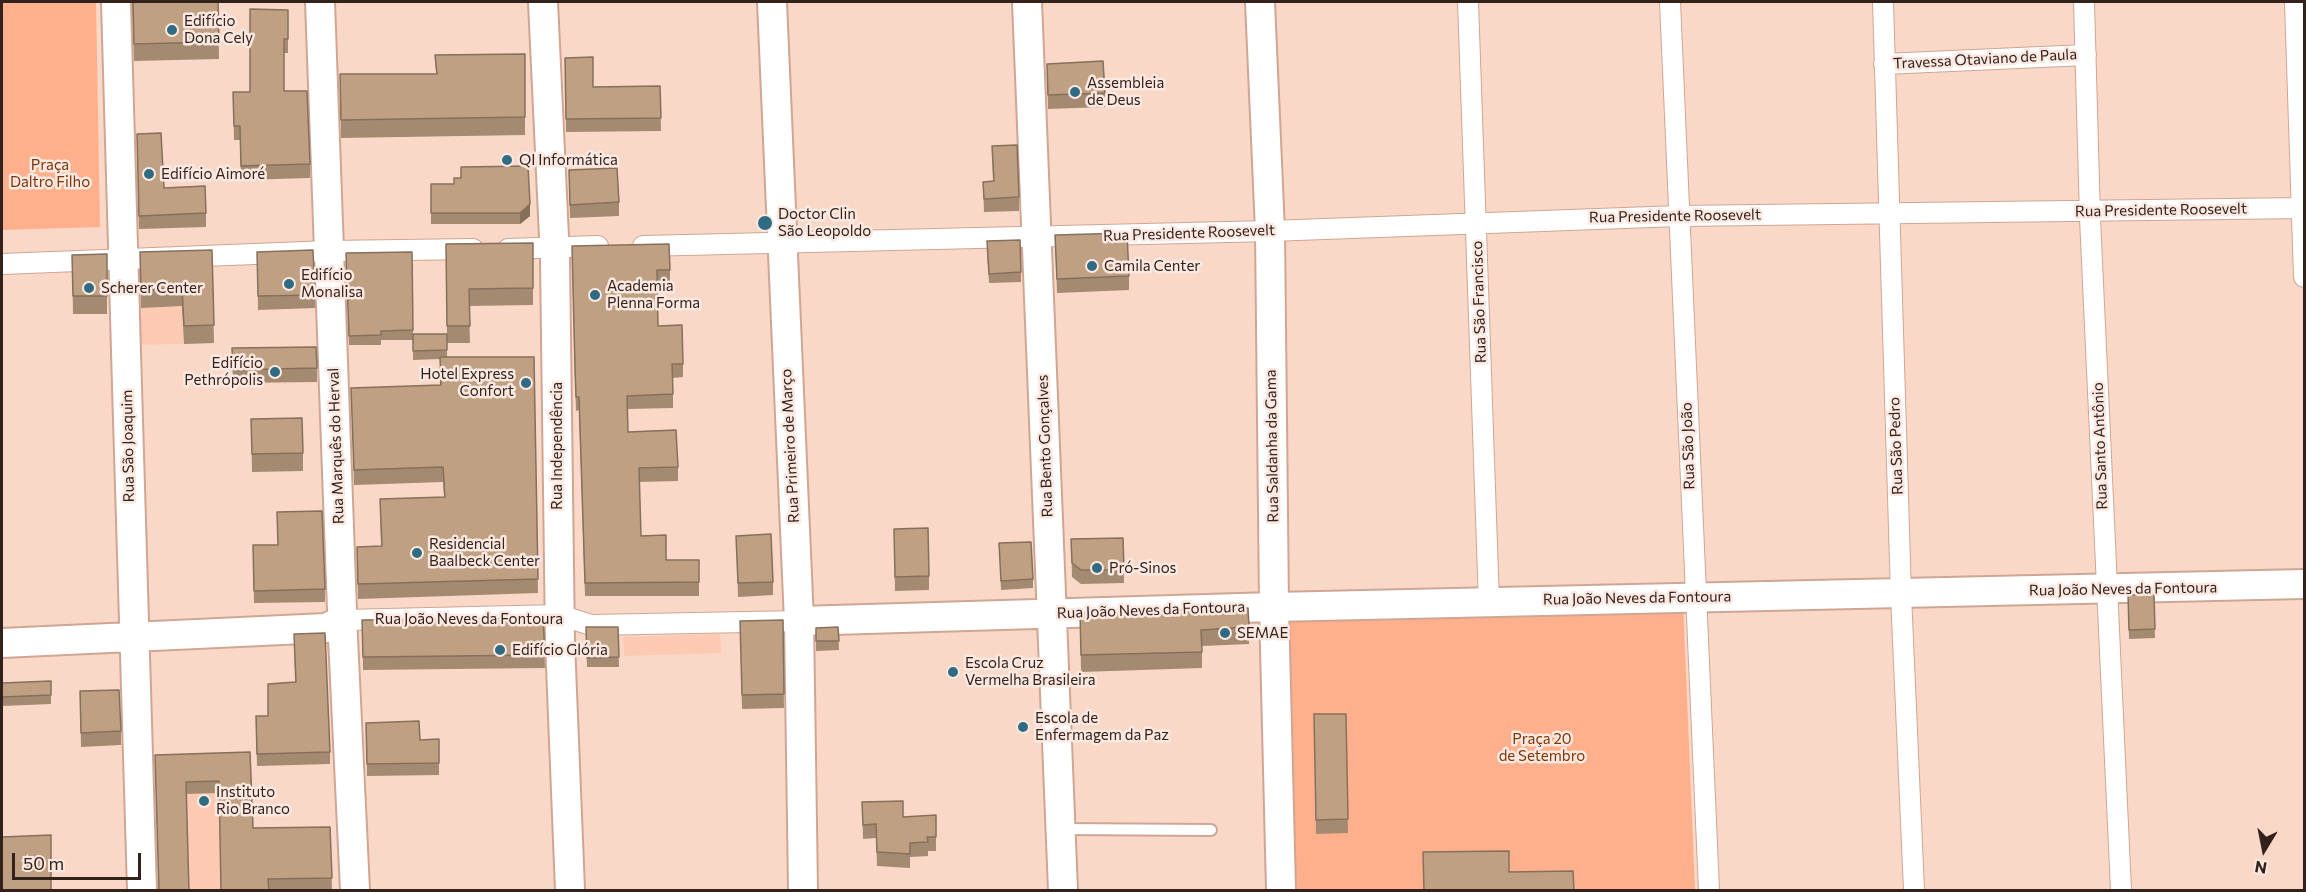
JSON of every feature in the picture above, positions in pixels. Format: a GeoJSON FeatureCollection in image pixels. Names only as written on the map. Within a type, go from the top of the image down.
{"type":"FeatureCollection","features":[{"type":"Feature","properties":{"kind":"street","name":"Rua São Joaquim"},"geometry":{"type":"LineString","coordinates":[[116,2],[125,259],[132,636],[142,891]]}},
{"type":"Feature","properties":{"kind":"street","name":"Rua Marquês do Herval"},"geometry":{"type":"LineString","coordinates":[[320,2],[355,891]]}},
{"type":"Feature","properties":{"kind":"street","name":"Rua Independência"},"geometry":{"type":"LineString","coordinates":[[543,2],[554,248],[560,615],[570,891]]}},
{"type":"Feature","properties":{"kind":"street","name":"Rua Primeiro de Março"},"geometry":{"type":"LineString","coordinates":[[772,2],[799,621],[803,891]]}},
{"type":"Feature","properties":{"kind":"street","name":"Rua Bento Gonçalves"},"geometry":{"type":"LineString","coordinates":[[1027,2],[1064,891]]}},
{"type":"Feature","properties":{"kind":"street","name":"Rua Saldanha da Gama"},"geometry":{"type":"LineString","coordinates":[[1260,2],[1270,231],[1274,606],[1281,891]]}},
{"type":"Feature","properties":{"kind":"street","name":"Rua São Francisco"},"geometry":{"type":"LineString","coordinates":[[1468,2],[1489,603]]}},
{"type":"Feature","properties":{"kind":"street","name":"Rua São João"},"geometry":{"type":"LineString","coordinates":[[1670,2],[1709,891]]}},
{"type":"Feature","properties":{"kind":"street","name":"Rua São Pedro"},"geometry":{"type":"LineString","coordinates":[[1883,2],[1901,595],[1914,891]]}},
{"type":"Feature","properties":{"kind":"street","name":"Rua Santo Antônio"},"geometry":{"type":"LineString","coordinates":[[2085,2],[2090,211],[2121,891]]}},
{"type":"Feature","properties":{"kind":"street"},"geometry":{"type":"LineString","coordinates":[[2295,2],[2304,277]]}},
{"type":"Feature","properties":{"kind":"street","name":"Travessa Otaviano de Paula"},"geometry":{"type":"LineString","coordinates":[[1884,64],[2086,55]]}},
{"type":"Feature","properties":{"kind":"street","name":"Rua Presidente Roosevelt"},"geometry":{"type":"LineString","coordinates":[[2,264],[330,251],[781,244],[1270,231],[1679,216],[2303,208]]}},
{"type":"Feature","properties":{"kind":"street","name":"Rua João Neves da Fontoura"},"geometry":{"type":"LineString","coordinates":[[2,643],[326,628],[343,620],[560,615],[591,625],[1274,606],[2304,585]]}},
{"type":"Feature","properties":{"kind":"lane"},"geometry":{"type":"LineString","coordinates":[[1061,829],[1211,830]]}},
{"type":"Feature","properties":{"kind":"shaded area"},"geometry":{"type":"Polygon","coordinates":[[[212,263],[214,343],[138,345],[136,265],[212,263]]]}},
{"type":"Feature","properties":{"kind":"shaded area"},"geometry":{"type":"Polygon","coordinates":[[[720,634],[721,653],[624,656],[623,637],[720,634]]]}},
{"type":"Feature","properties":{"kind":"shaded area","name":"Instituto Rio Branco"},"geometry":{"type":"Polygon","coordinates":[[[250,764],[254,890],[159,890],[155,766],[250,764]]]}},
{"type":"Feature","properties":{"kind":"green space","name":"Praça Daltro Filho"},"geometry":{"type":"Polygon","coordinates":[[[2,2],[96,2],[100,227],[2,230],[2,2]]]}},
{"type":"Feature","properties":{"kind":"green space","name":"Praça 20 de Setembro"},"geometry":{"type":"Polygon","coordinates":[[[1683,601],[1695,890],[1292,890],[1284,609],[1683,601]]]}},
{"type":"Feature","properties":{"kind":"building","name":"Edifício Dona Cely"},"geometry":{"type":"Polygon","coordinates":[[[133,2],[218,2],[219,42],[134,44],[133,2]]]}},
{"type":"Feature","properties":{"kind":"building"},"geometry":{"type":"Polygon","coordinates":[[[250,9],[288,10],[288,39],[284,39],[284,91],[307,91],[310,164],[241,166],[240,126],[234,126],[233,92],[250,92],[250,9]]]}},
{"type":"Feature","properties":{"kind":"building"},"geometry":{"type":"Polygon","coordinates":[[[525,54],[525,117],[341,120],[340,74],[437,74],[435,55],[525,54]]]}},
{"type":"Feature","properties":{"kind":"building"},"geometry":{"type":"Polygon","coordinates":[[[593,57],[593,87],[660,86],[661,118],[566,119],[565,58],[593,57]]]}},
{"type":"Feature","properties":{"kind":"building"},"geometry":{"type":"Polygon","coordinates":[[[1103,61],[1105,93],[1048,95],[1047,64],[1103,61]]]}},
{"type":"Feature","properties":{"kind":"building","name":"Edifício Aimoré"},"geometry":{"type":"Polygon","coordinates":[[[161,133],[164,188],[205,186],[206,213],[139,216],[137,134],[161,133]]]}},
{"type":"Feature","properties":{"kind":"building"},"geometry":{"type":"Polygon","coordinates":[[[1017,145],[1019,197],[984,199],[983,182],[994,181],[992,146],[1017,145]]]}},
{"type":"Feature","properties":{"kind":"building"},"geometry":{"type":"Polygon","coordinates":[[[528,166],[530,204],[520,213],[431,213],[431,184],[454,184],[454,178],[461,178],[461,167],[528,166]]]}},
{"type":"Feature","properties":{"kind":"building"},"geometry":{"type":"Polygon","coordinates":[[[617,168],[619,202],[570,205],[569,170],[617,168]]]}},
{"type":"Feature","properties":{"kind":"building","name":"Camila Center"},"geometry":{"type":"Polygon","coordinates":[[[1127,233],[1129,276],[1057,279],[1055,235],[1127,233]]]}},
{"type":"Feature","properties":{"kind":"building"},"geometry":{"type":"Polygon","coordinates":[[[1020,240],[1021,272],[989,274],[987,241],[1020,240]]]}},
{"type":"Feature","properties":{"kind":"building"},"geometry":{"type":"Polygon","coordinates":[[[533,243],[533,288],[469,289],[470,326],[447,326],[446,244],[533,243]]]}},
{"type":"Feature","properties":{"kind":"building"},"geometry":{"type":"Polygon","coordinates":[[[669,244],[670,270],[657,270],[658,326],[682,325],[683,364],[672,364],[673,394],[627,396],[628,432],[676,430],[678,467],[639,468],[641,536],[666,535],[666,560],[699,560],[699,582],[585,583],[579,397],[576,397],[572,246],[669,244]]]}},
{"type":"Feature","properties":{"kind":"building"},"geometry":{"type":"Polygon","coordinates":[[[212,250],[214,325],[184,326],[182,288],[141,290],[140,252],[212,250]]]}},
{"type":"Feature","properties":{"kind":"building","name":"Edifício Monalisa"},"geometry":{"type":"Polygon","coordinates":[[[313,250],[315,295],[258,296],[257,252],[313,250]]]}},
{"type":"Feature","properties":{"kind":"building"},"geometry":{"type":"Polygon","coordinates":[[[412,252],[413,330],[381,331],[381,335],[349,336],[346,253],[412,252]]]}},
{"type":"Feature","properties":{"kind":"building","name":"Scherer Center"},"geometry":{"type":"Polygon","coordinates":[[[107,254],[107,296],[73,296],[72,255],[107,254]]]}},
{"type":"Feature","properties":{"kind":"building"},"geometry":{"type":"Polygon","coordinates":[[[413,334],[447,334],[447,350],[413,351],[413,334]]]}},
{"type":"Feature","properties":{"kind":"building"},"geometry":{"type":"Polygon","coordinates":[[[316,347],[317,368],[233,370],[232,348],[316,347]]]}},
{"type":"Feature","properties":{"kind":"building"},"geometry":{"type":"Polygon","coordinates":[[[440,357],[534,357],[538,579],[358,584],[357,547],[382,546],[380,499],[445,497],[443,467],[354,470],[351,388],[441,385],[440,357]]]}},
{"type":"Feature","properties":{"kind":"building"},"geometry":{"type":"Polygon","coordinates":[[[302,418],[303,453],[252,454],[251,419],[302,418]]]}},
{"type":"Feature","properties":{"kind":"building"},"geometry":{"type":"Polygon","coordinates":[[[322,511],[325,589],[254,591],[253,545],[278,545],[277,512],[322,511]]]}},
{"type":"Feature","properties":{"kind":"building"},"geometry":{"type":"Polygon","coordinates":[[[928,528],[929,576],[895,577],[894,529],[928,528]]]}},
{"type":"Feature","properties":{"kind":"building"},"geometry":{"type":"Polygon","coordinates":[[[771,534],[773,582],[738,583],[736,536],[771,534]]]}},
{"type":"Feature","properties":{"kind":"building"},"geometry":{"type":"Polygon","coordinates":[[[1123,538],[1124,570],[1081,570],[1072,563],[1071,539],[1123,538]]]}},
{"type":"Feature","properties":{"kind":"building"},"geometry":{"type":"Polygon","coordinates":[[[1031,542],[1033,579],[1001,581],[999,543],[1031,542]]]}},
{"type":"Feature","properties":{"kind":"building"},"geometry":{"type":"Polygon","coordinates":[[[2154,594],[2155,629],[2129,630],[2128,595],[2154,594]]]}},
{"type":"Feature","properties":{"kind":"building"},"geometry":{"type":"Polygon","coordinates":[[[1248,608],[1249,627],[1201,630],[1202,652],[1081,655],[1080,613],[1248,608]]]}},
{"type":"Feature","properties":{"kind":"building"},"geometry":{"type":"Polygon","coordinates":[[[543,618],[545,655],[363,657],[362,620],[543,618]]]}},
{"type":"Feature","properties":{"kind":"building"},"geometry":{"type":"Polygon","coordinates":[[[783,620],[784,694],[742,695],[740,621],[783,620]]]}},
{"type":"Feature","properties":{"kind":"building"},"geometry":{"type":"Polygon","coordinates":[[[586,627],[618,627],[619,657],[587,658],[586,627]]]}},
{"type":"Feature","properties":{"kind":"building"},"geometry":{"type":"Polygon","coordinates":[[[838,627],[839,641],[816,641],[816,628],[838,627]]]}},
{"type":"Feature","properties":{"kind":"building"},"geometry":{"type":"Polygon","coordinates":[[[325,633],[330,752],[257,754],[256,716],[268,716],[268,684],[296,682],[294,634],[325,633]]]}},
{"type":"Feature","properties":{"kind":"building"},"geometry":{"type":"Polygon","coordinates":[[[51,681],[51,695],[2,697],[2,683],[51,681]]]}},
{"type":"Feature","properties":{"kind":"building"},"geometry":{"type":"Polygon","coordinates":[[[119,690],[121,731],[81,733],[80,691],[119,690]]]}},
{"type":"Feature","properties":{"kind":"building"},"geometry":{"type":"Polygon","coordinates":[[[1314,714],[1346,714],[1348,819],[1316,820],[1314,714]]]}},
{"type":"Feature","properties":{"kind":"building"},"geometry":{"type":"Polygon","coordinates":[[[419,721],[420,740],[439,739],[439,763],[367,764],[366,723],[419,721]]]}},
{"type":"Feature","properties":{"kind":"building","name":"Instituto Rio Branco"},"geometry":{"type":"Polygon","coordinates":[[[250,752],[253,828],[330,827],[332,878],[268,879],[269,891],[221,891],[219,781],[186,782],[189,891],[159,891],[155,755],[250,752]]]}},
{"type":"Feature","properties":{"kind":"building"},"geometry":{"type":"Polygon","coordinates":[[[903,801],[903,817],[936,815],[936,837],[927,837],[928,842],[910,843],[910,854],[877,852],[876,824],[863,825],[862,802],[903,801]]]}},
{"type":"Feature","properties":{"kind":"building"},"geometry":{"type":"Polygon","coordinates":[[[51,835],[51,891],[2,891],[2,837],[51,835]]]}},
{"type":"Feature","properties":{"kind":"building"},"geometry":{"type":"Polygon","coordinates":[[[1509,851],[1509,872],[1573,871],[1574,891],[1424,891],[1423,852],[1509,851]]]}},
{"type":"Feature","properties":{"kind":"place","name":"Edifício Dona Cely"},"geometry":{"type":"Point","coordinates":[172,30]}},
{"type":"Feature","properties":{"kind":"place","name":"Assembleia de Deus"},"geometry":{"type":"Point","coordinates":[1075,92]}},
{"type":"Feature","properties":{"kind":"place","name":"QI Informática"},"geometry":{"type":"Point","coordinates":[507,160]}},
{"type":"Feature","properties":{"kind":"place","name":"Edifício Aimoré"},"geometry":{"type":"Point","coordinates":[149,174]}},
{"type":"Feature","properties":{"kind":"place","name":"Doctor Clin São Leopoldo"},"geometry":{"type":"Point","coordinates":[765,223]}},
{"type":"Feature","properties":{"kind":"place","name":"Camila Center"},"geometry":{"type":"Point","coordinates":[1092,266]}},
{"type":"Feature","properties":{"kind":"place","name":"Edifício Monalisa"},"geometry":{"type":"Point","coordinates":[289,284]}},
{"type":"Feature","properties":{"kind":"place","name":"Scherer Center"},"geometry":{"type":"Point","coordinates":[89,288]}},
{"type":"Feature","properties":{"kind":"place","name":"Academia Plenna Forma"},"geometry":{"type":"Point","coordinates":[595,295]}},
{"type":"Feature","properties":{"kind":"place","name":"Edifício Pethrópolis"},"geometry":{"type":"Point","coordinates":[275,372]}},
{"type":"Feature","properties":{"kind":"place","name":"Hotel Express Confort"},"geometry":{"type":"Point","coordinates":[526,383]}},
{"type":"Feature","properties":{"kind":"place","name":"Residencial Baalbeck Center"},"geometry":{"type":"Point","coordinates":[417,553]}},
{"type":"Feature","properties":{"kind":"place","name":"Pró-Sinos"},"geometry":{"type":"Point","coordinates":[1097,568]}},
{"type":"Feature","properties":{"kind":"place","name":"SEMAE"},"geometry":{"type":"Point","coordinates":[1225,633]}},
{"type":"Feature","properties":{"kind":"place","name":"Edifício Glória"},"geometry":{"type":"Point","coordinates":[500,650]}},
{"type":"Feature","properties":{"kind":"place","name":"Escola Cruz Vermelha Brasileira"},"geometry":{"type":"Point","coordinates":[953,672]}},
{"type":"Feature","properties":{"kind":"place","name":"Escola de Enfermagem da Paz"},"geometry":{"type":"Point","coordinates":[1023,727]}},
{"type":"Feature","properties":{"kind":"place","name":"Instituto Rio Branco"},"geometry":{"type":"Point","coordinates":[204,801]}}]}
